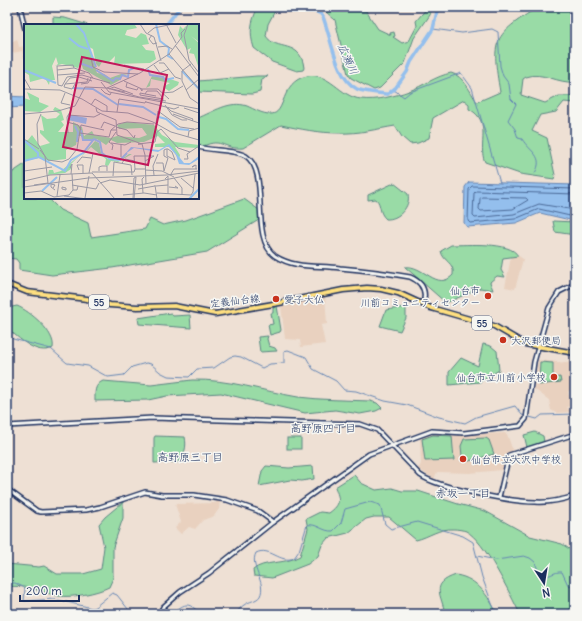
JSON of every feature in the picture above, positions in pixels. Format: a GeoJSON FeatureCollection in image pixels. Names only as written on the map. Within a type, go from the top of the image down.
{"type":"FeatureCollection","features":[{"type":"Feature","properties":{"kind":"main road","name":"定義仙台線"},"geometry":{"type":"LineString","coordinates":[[7,284],[27,292],[87,299],[110,305],[137,307],[174,306],[215,314],[363,288],[388,290],[443,312],[494,326],[525,344],[575,353]]}},
{"type":"Feature","properties":{"kind":"street"},"geometry":{"type":"LineString","coordinates":[[20,7],[24,25]]}},
{"type":"Feature","properties":{"kind":"street"},"geometry":{"type":"LineString","coordinates":[[199,147],[242,154],[251,161],[260,196],[261,222],[265,240],[268,250],[274,255],[301,266],[341,268],[410,277],[416,280],[423,287],[425,297],[423,304]]}},
{"type":"Feature","properties":{"kind":"street"},"geometry":{"type":"LineString","coordinates":[[159,614],[163,607],[180,592],[209,573],[273,522],[369,454],[432,431],[464,433],[517,428],[520,426],[526,417],[538,347],[551,302],[559,292],[575,284]]}},
{"type":"Feature","properties":{"kind":"street"},"geometry":{"type":"LineString","coordinates":[[7,426],[153,418],[360,424],[373,428],[427,480],[499,497],[536,502],[563,500],[575,496]]}},
{"type":"Feature","properties":{"kind":"street"},"geometry":{"type":"LineString","coordinates":[[499,497],[508,455],[575,434]]}},
{"type":"Feature","properties":{"kind":"street"},"geometry":{"type":"LineString","coordinates":[[7,489],[37,511],[41,512],[74,511],[100,507],[145,492],[162,496],[194,495],[227,500],[258,512],[273,522]]}},
{"type":"Feature","properties":{"kind":"shaded area"},"geometry":{"type":"Polygon","coordinates":[[[17,39],[19,47],[24,46],[24,58],[22,51],[9,54],[7,44],[17,39]]]}},
{"type":"Feature","properties":{"kind":"shaded area"},"geometry":{"type":"Polygon","coordinates":[[[519,256],[523,259],[515,289],[505,287],[511,257],[519,256]]]}},
{"type":"Feature","properties":{"kind":"shaded area"},"geometry":{"type":"Polygon","coordinates":[[[325,296],[327,324],[321,325],[325,344],[301,347],[300,340],[285,339],[281,305],[325,296]]]}},
{"type":"Feature","properties":{"kind":"shaded area","name":"仙台市立川前小学校"},"geometry":{"type":"Polygon","coordinates":[[[570,355],[574,355],[573,388],[568,392],[572,406],[567,407],[571,412],[556,413],[551,410],[549,400],[534,389],[538,360],[567,363],[569,362],[570,355]]]}},
{"type":"Feature","properties":{"kind":"shaded area","name":"仙台市立大沢中学校"},"geometry":{"type":"Polygon","coordinates":[[[433,433],[460,435],[504,433],[507,434],[513,451],[506,454],[502,470],[470,473],[437,472],[434,479],[418,469],[421,464],[420,438],[433,433]]]}},
{"type":"Feature","properties":{"kind":"shaded area"},"geometry":{"type":"Polygon","coordinates":[[[217,500],[220,501],[219,509],[214,516],[203,520],[195,529],[189,527],[181,534],[175,528],[181,522],[175,504],[216,503],[217,500]]]}},
{"type":"Feature","properties":{"kind":"green space"},"geometry":{"type":"Polygon","coordinates":[[[258,7],[277,7],[268,24],[266,36],[270,41],[293,49],[298,53],[302,59],[303,70],[297,71],[272,62],[254,48],[252,27],[258,7]]]}},
{"type":"Feature","properties":{"kind":"green space"},"geometry":{"type":"Polygon","coordinates":[[[315,7],[334,7],[345,11],[366,11],[378,29],[391,35],[390,33],[394,32],[395,36],[393,37],[402,43],[409,41],[417,26],[416,21],[428,7],[432,7],[430,15],[414,38],[405,63],[380,88],[374,90],[351,78],[348,74],[335,20],[325,11],[315,7]]]}},
{"type":"Feature","properties":{"kind":"green space"},"geometry":{"type":"Polygon","coordinates":[[[538,7],[575,7],[575,82],[563,81],[544,76],[526,77],[523,79],[521,95],[545,103],[559,96],[575,96],[575,103],[564,102],[556,112],[540,115],[532,131],[547,138],[555,175],[554,179],[520,174],[485,162],[482,149],[483,134],[480,120],[476,114],[469,109],[469,104],[464,100],[433,118],[429,138],[418,143],[410,144],[402,137],[395,126],[353,133],[332,133],[317,132],[281,125],[243,148],[212,143],[199,148],[199,118],[234,104],[247,106],[264,113],[275,113],[279,109],[287,91],[292,85],[298,79],[307,76],[315,76],[329,81],[347,94],[354,97],[361,99],[373,99],[385,98],[404,93],[440,76],[451,73],[460,77],[477,102],[500,92],[497,74],[496,49],[499,40],[504,33],[538,7]]]}},
{"type":"Feature","properties":{"kind":"green space"},"geometry":{"type":"Polygon","coordinates":[[[53,17],[65,18],[85,24],[53,24],[53,17]]]}},
{"type":"Feature","properties":{"kind":"green space"},"geometry":{"type":"Polygon","coordinates":[[[268,76],[262,79],[260,92],[252,94],[199,92],[199,81],[268,76]]]}},
{"type":"Feature","properties":{"kind":"green space"},"geometry":{"type":"Polygon","coordinates":[[[24,165],[24,199],[49,199],[60,210],[88,223],[91,237],[145,229],[150,219],[163,225],[186,220],[244,199],[259,210],[262,218],[207,252],[112,268],[52,275],[19,270],[19,263],[16,259],[7,258],[7,176],[24,165]]]}},
{"type":"Feature","properties":{"kind":"green space"},"geometry":{"type":"Polygon","coordinates":[[[394,183],[408,194],[408,204],[399,215],[391,219],[386,219],[382,214],[378,201],[376,199],[368,200],[368,195],[394,183]]]}},
{"type":"Feature","properties":{"kind":"green space"},"geometry":{"type":"Polygon","coordinates":[[[553,221],[575,222],[575,235],[555,232],[553,221]]]}},
{"type":"Feature","properties":{"kind":"green space"},"geometry":{"type":"Polygon","coordinates":[[[451,245],[498,246],[514,251],[518,256],[503,258],[501,270],[505,277],[497,276],[490,282],[493,290],[480,288],[446,303],[405,267],[418,269],[436,279],[447,279],[453,275],[453,271],[451,265],[444,258],[441,251],[451,245]]]}},
{"type":"Feature","properties":{"kind":"green space"},"geometry":{"type":"Polygon","coordinates":[[[17,306],[29,313],[41,323],[53,342],[53,348],[40,350],[34,348],[22,341],[7,328],[7,308],[17,306]]]}},
{"type":"Feature","properties":{"kind":"green space"},"geometry":{"type":"Polygon","coordinates":[[[277,306],[281,330],[280,332],[270,335],[268,325],[273,324],[271,313],[273,313],[273,308],[277,306]]]}},
{"type":"Feature","properties":{"kind":"green space"},"geometry":{"type":"Polygon","coordinates":[[[406,307],[406,318],[400,331],[380,326],[386,310],[406,307]]]}},
{"type":"Feature","properties":{"kind":"green space"},"geometry":{"type":"Polygon","coordinates":[[[171,313],[173,316],[190,315],[191,328],[139,324],[138,318],[171,313]]]}},
{"type":"Feature","properties":{"kind":"green space"},"geometry":{"type":"Polygon","coordinates":[[[268,336],[267,339],[269,346],[275,348],[277,351],[260,352],[258,337],[268,336]]]}},
{"type":"Feature","properties":{"kind":"green space"},"geometry":{"type":"Polygon","coordinates":[[[483,344],[491,346],[497,351],[499,370],[480,382],[449,385],[449,372],[461,358],[478,366],[483,344]]]}},
{"type":"Feature","properties":{"kind":"green space"},"geometry":{"type":"Polygon","coordinates":[[[540,362],[553,363],[553,378],[560,377],[561,382],[539,385],[540,362]]]}},
{"type":"Feature","properties":{"kind":"green space"},"geometry":{"type":"Polygon","coordinates":[[[192,380],[232,383],[298,397],[370,401],[377,403],[382,408],[376,411],[360,414],[335,410],[305,413],[221,393],[167,396],[148,400],[95,401],[95,392],[97,387],[103,381],[151,385],[192,380]]]}},
{"type":"Feature","properties":{"kind":"green space"},"geometry":{"type":"Polygon","coordinates":[[[535,432],[543,436],[544,442],[527,447],[524,435],[535,432]]]}},
{"type":"Feature","properties":{"kind":"green space"},"geometry":{"type":"Polygon","coordinates":[[[433,435],[452,436],[454,460],[425,461],[422,439],[433,435]]]}},
{"type":"Feature","properties":{"kind":"green space"},"geometry":{"type":"Polygon","coordinates":[[[155,436],[185,437],[185,450],[178,462],[154,463],[155,436]]]}},
{"type":"Feature","properties":{"kind":"green space"},"geometry":{"type":"Polygon","coordinates":[[[287,438],[301,438],[301,449],[287,449],[287,438]]]}},
{"type":"Feature","properties":{"kind":"green space"},"geometry":{"type":"Polygon","coordinates":[[[486,438],[489,440],[494,454],[469,461],[462,456],[461,446],[464,439],[486,438]]]}},
{"type":"Feature","properties":{"kind":"green space"},"geometry":{"type":"Polygon","coordinates":[[[266,466],[289,468],[313,466],[314,479],[302,481],[290,480],[259,486],[262,471],[266,466]]]}},
{"type":"Feature","properties":{"kind":"green space"},"geometry":{"type":"Polygon","coordinates":[[[354,475],[361,483],[376,490],[392,488],[402,491],[418,491],[485,511],[530,536],[562,544],[575,553],[575,614],[520,614],[489,556],[481,545],[466,531],[449,529],[416,540],[389,517],[374,517],[366,519],[348,533],[328,538],[322,545],[318,556],[308,564],[272,578],[254,576],[253,570],[258,567],[287,561],[300,556],[308,529],[306,519],[320,512],[329,513],[333,510],[338,502],[338,495],[335,487],[354,475]]]}},
{"type":"Feature","properties":{"kind":"green space"},"geometry":{"type":"Polygon","coordinates":[[[123,502],[123,518],[113,547],[113,578],[109,587],[84,594],[58,596],[27,587],[7,587],[7,564],[39,567],[44,566],[57,574],[83,574],[101,569],[104,547],[99,524],[123,502]]]}},
{"type":"Feature","properties":{"kind":"green space"},"geometry":{"type":"Polygon","coordinates":[[[456,575],[471,580],[482,589],[498,614],[445,614],[439,591],[440,586],[442,582],[456,575]]]}},
{"type":"Feature","properties":{"kind":"water"},"geometry":{"type":"Polygon","coordinates":[[[7,96],[24,97],[24,107],[7,108],[7,96]]]}},
{"type":"Feature","properties":{"kind":"water"},"geometry":{"type":"Polygon","coordinates":[[[469,182],[575,185],[575,219],[570,220],[540,213],[516,223],[467,227],[464,223],[465,187],[469,182]]]}},
{"type":"Feature","properties":{"kind":"waterway","name":"広瀬川"},"geometry":{"type":"LineString","coordinates":[[167,24],[180,7]]}},
{"type":"Feature","properties":{"kind":"waterway","name":"広瀬川"},"geometry":{"type":"LineString","coordinates":[[305,7],[321,14],[323,17],[339,67],[350,84],[359,90],[388,94],[395,88],[394,90],[407,72],[411,62],[433,29],[438,7]]}},
{"type":"Feature","properties":{"kind":"waterway"},"geometry":{"type":"LineString","coordinates":[[433,29],[462,33],[492,29],[498,32],[500,66],[503,76],[509,84],[511,99],[516,104],[508,120],[515,129],[518,138],[522,139],[535,154],[538,162],[538,167],[535,173]]}},
{"type":"Feature","properties":{"kind":"waterway"},"geometry":{"type":"LineString","coordinates":[[394,90],[404,97],[410,92],[461,73],[472,88],[500,183]]}},
{"type":"Feature","properties":{"kind":"waterway"},"geometry":{"type":"LineString","coordinates":[[7,333],[13,339],[51,349],[67,363],[88,366],[108,377],[124,375],[132,367],[146,363],[151,364],[160,372],[168,376],[189,377],[197,369],[214,368],[230,357],[235,356],[241,357],[262,368],[270,364],[284,363],[284,351],[288,350],[306,357],[313,369],[336,381],[344,390],[356,391],[385,401],[407,405],[439,417],[465,423],[476,417],[515,406],[522,415],[537,419],[542,415],[575,414]]}},
{"type":"Feature","properties":{"kind":"waterway"},"geometry":{"type":"LineString","coordinates":[[235,614],[243,606],[257,599],[262,591],[254,558],[256,553],[261,551],[284,559],[294,558],[299,551],[307,525],[314,525],[329,531],[333,531],[341,523],[345,509],[370,502],[380,505],[385,524],[391,529],[417,522],[463,536],[473,542],[482,577],[496,614]]}},
{"type":"Feature","properties":{"kind":"waterway"},"geometry":{"type":"LineString","coordinates":[[477,556],[496,560],[524,556],[535,562],[540,576],[562,572],[568,585],[575,587]]}},
{"type":"Feature","properties":{"kind":"waterway"},"geometry":{"type":"LineString","coordinates":[[7,583],[15,583],[25,588],[24,601],[54,599],[92,608],[112,593],[117,595],[132,614]]}},
{"type":"Feature","properties":{"kind":"waterway"},"geometry":{"type":"LineString","coordinates":[[170,614],[186,605],[189,605],[201,614]]}},
{"type":"Feature","properties":{"kind":"place","name":"仙台市 川前コミュニティセンター"},"geometry":{"type":"Point","coordinates":[488,296]}},
{"type":"Feature","properties":{"kind":"place","name":"愛子大仏"},"geometry":{"type":"Point","coordinates":[276,299]}},
{"type":"Feature","properties":{"kind":"place","name":"大沢郵便局"},"geometry":{"type":"Point","coordinates":[503,340]}},
{"type":"Feature","properties":{"kind":"place","name":"仙台市立川前小学校"},"geometry":{"type":"Point","coordinates":[554,377]}},
{"type":"Feature","properties":{"kind":"place","name":"仙台市立大沢中学校"},"geometry":{"type":"Point","coordinates":[463,459]}},
{"type":"Feature","properties":{"kind":"district","name":"高野原四丁目"},"geometry":{"type":"Point","coordinates":[323,428]}},
{"type":"Feature","properties":{"kind":"district","name":"高野原三丁目"},"geometry":{"type":"Point","coordinates":[190,457]}},
{"type":"Feature","properties":{"kind":"district","name":"赤坂一丁目"},"geometry":{"type":"Point","coordinates":[463,493]}}]}
